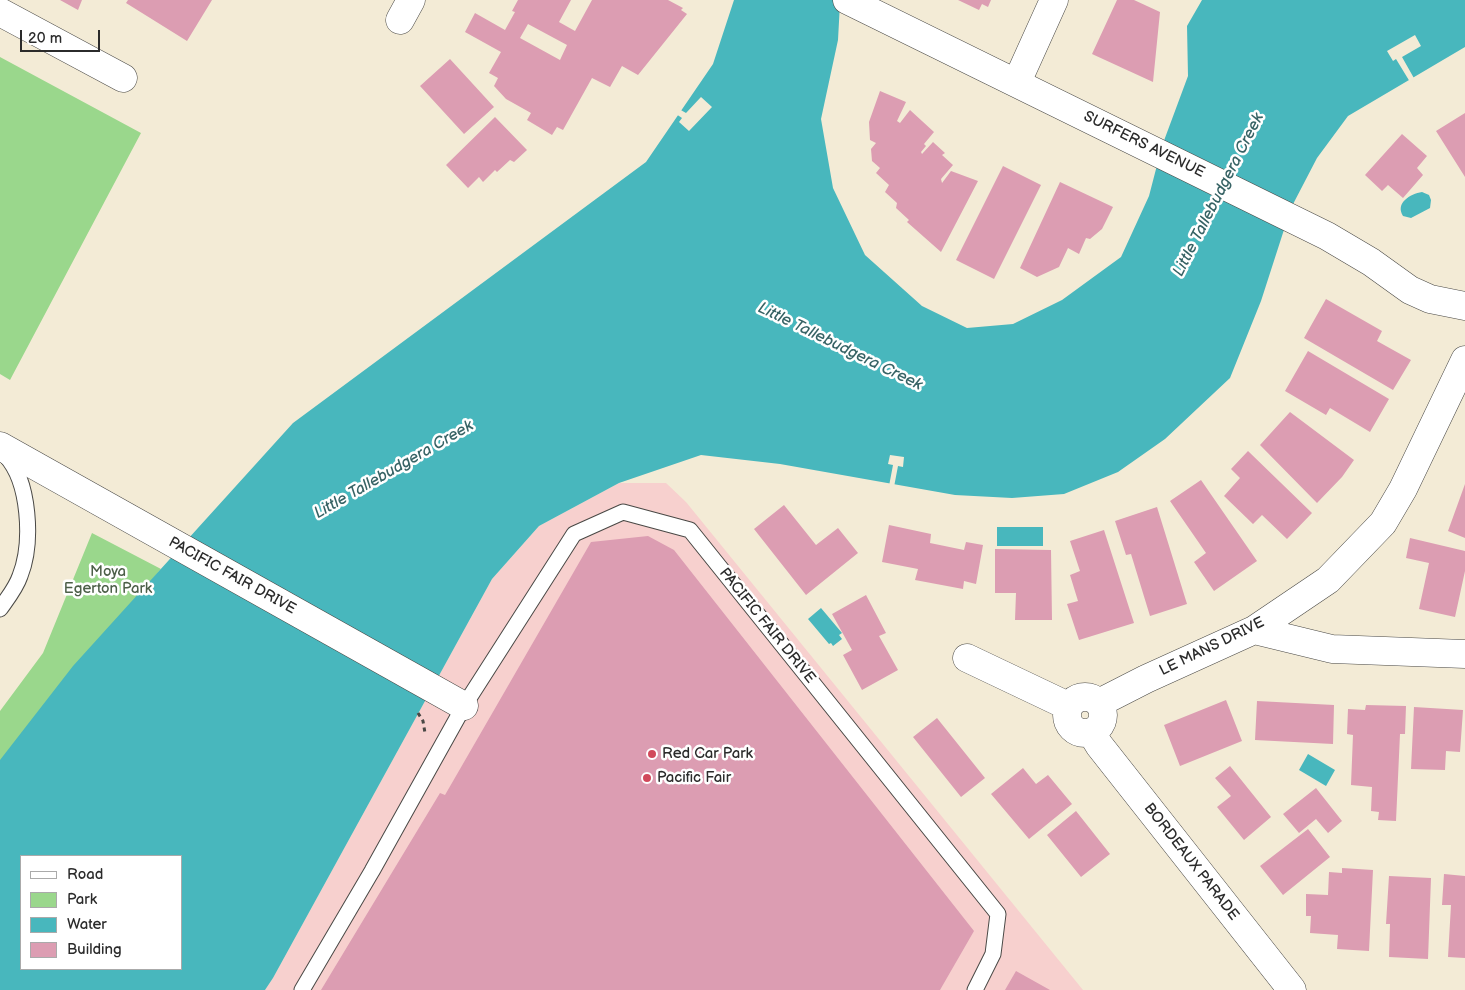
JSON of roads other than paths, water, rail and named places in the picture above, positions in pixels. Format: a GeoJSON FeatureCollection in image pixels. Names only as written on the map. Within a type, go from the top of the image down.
{"type":"FeatureCollection","features":[{"type":"Feature","properties":{"kind":"street","name":"SURFERS AVENUE"},"geometry":{"type":"LineString","coordinates":[[848,0],[1327,236],[1371,262],[1410,290],[1430,299],[1465,306]]}},
{"type":"Feature","properties":{"kind":"street"},"geometry":{"type":"LineString","coordinates":[[1017,82],[1054,0]]}},
{"type":"Feature","properties":{"kind":"street"},"geometry":{"type":"LineString","coordinates":[[0,12],[123,78]]}},
{"type":"Feature","properties":{"kind":"street","name":"LE MANS DRIVE"},"geometry":{"type":"LineString","coordinates":[[1098,703],[1254,630],[1328,580],[1383,523],[1403,490],[1465,360]]}},
{"type":"Feature","properties":{"kind":"street","name":"PACIFIC FAIR DRIVE"},"geometry":{"type":"LineString","coordinates":[[0,448],[82,491],[464,706]]}},
{"type":"Feature","properties":{"kind":"street"},"geometry":{"type":"LineString","coordinates":[[1254,630],[1332,649],[1465,654]]}},
{"type":"Feature","properties":{"kind":"street"},"geometry":{"type":"LineString","coordinates":[[966,658],[1068,706]]}},
{"type":"Feature","properties":{"kind":"street"},"geometry":{"type":"LineString","coordinates":[[1082,697],[1091,698],[1103,710],[1103,719],[1099,727],[1092,732],[1083,734],[1074,730],[1068,724],[1066,715],[1068,706],[1074,700],[1082,697]]}},
{"type":"Feature","properties":{"kind":"street","name":"BORDEAUX PARADE"},"geometry":{"type":"LineString","coordinates":[[1092,732],[1099,745],[1292,990]]}},
{"type":"Feature","properties":{"kind":"lane"},"geometry":{"type":"LineString","coordinates":[[0,448],[19,475],[27,520],[28,541],[26,560],[20,579],[0,609]]}},
{"type":"Feature","properties":{"kind":"lane","name":"PACIFIC FAIR DRIVE"},"geometry":{"type":"LineString","coordinates":[[302,990],[372,871],[464,706],[574,534],[623,512],[690,530],[998,914],[993,954],[975,990]]}},
{"type":"Feature","properties":{"kind":"water","name":"Little Tallebudgera Creek"},"geometry":{"type":"Polygon","coordinates":[[[734,0],[843,0],[840,3],[838,40],[821,119],[833,188],[865,255],[922,306],[967,328],[1013,324],[1062,300],[1121,257],[1149,196],[1162,146],[1188,76],[1187,26],[1202,0],[1465,0],[1465,47],[1348,116],[1317,158],[1291,208],[1261,301],[1230,378],[1165,439],[1118,472],[1064,494],[1012,498],[955,495],[780,464],[701,455],[619,483],[539,526],[492,579],[265,990],[0,990],[0,760],[73,666],[293,423],[646,162],[713,64],[734,0]]]}},
{"type":"Feature","properties":{"kind":"water"},"geometry":{"type":"Polygon","coordinates":[[[1422,192],[1429,195],[1431,200],[1430,208],[1411,218],[1403,216],[1401,211],[1402,203],[1409,197],[1422,192]]]}},
{"type":"Feature","properties":{"kind":"water"},"geometry":{"type":"Polygon","coordinates":[[[997,527],[1043,527],[1043,546],[997,546],[997,527]]]}},
{"type":"Feature","properties":{"kind":"water"},"geometry":{"type":"Polygon","coordinates":[[[821,608],[842,633],[839,635],[842,639],[833,646],[831,643],[829,644],[808,619],[821,608]]]}},
{"type":"Feature","properties":{"kind":"water"},"geometry":{"type":"Polygon","coordinates":[[[1308,754],[1335,770],[1326,786],[1299,770],[1308,754]]]}},
{"type":"Feature","properties":{"kind":"place","name":"Red Car Park"},"geometry":{"type":"Point","coordinates":[652,754]}},
{"type":"Feature","properties":{"kind":"place","name":"Pacific Fair"},"geometry":{"type":"Point","coordinates":[647,778]}},
{"type":"Feature","properties":{"kind":"park label","name":"Moya Egerton Park"},"geometry":{"type":"Point","coordinates":[108,580]}}]}
